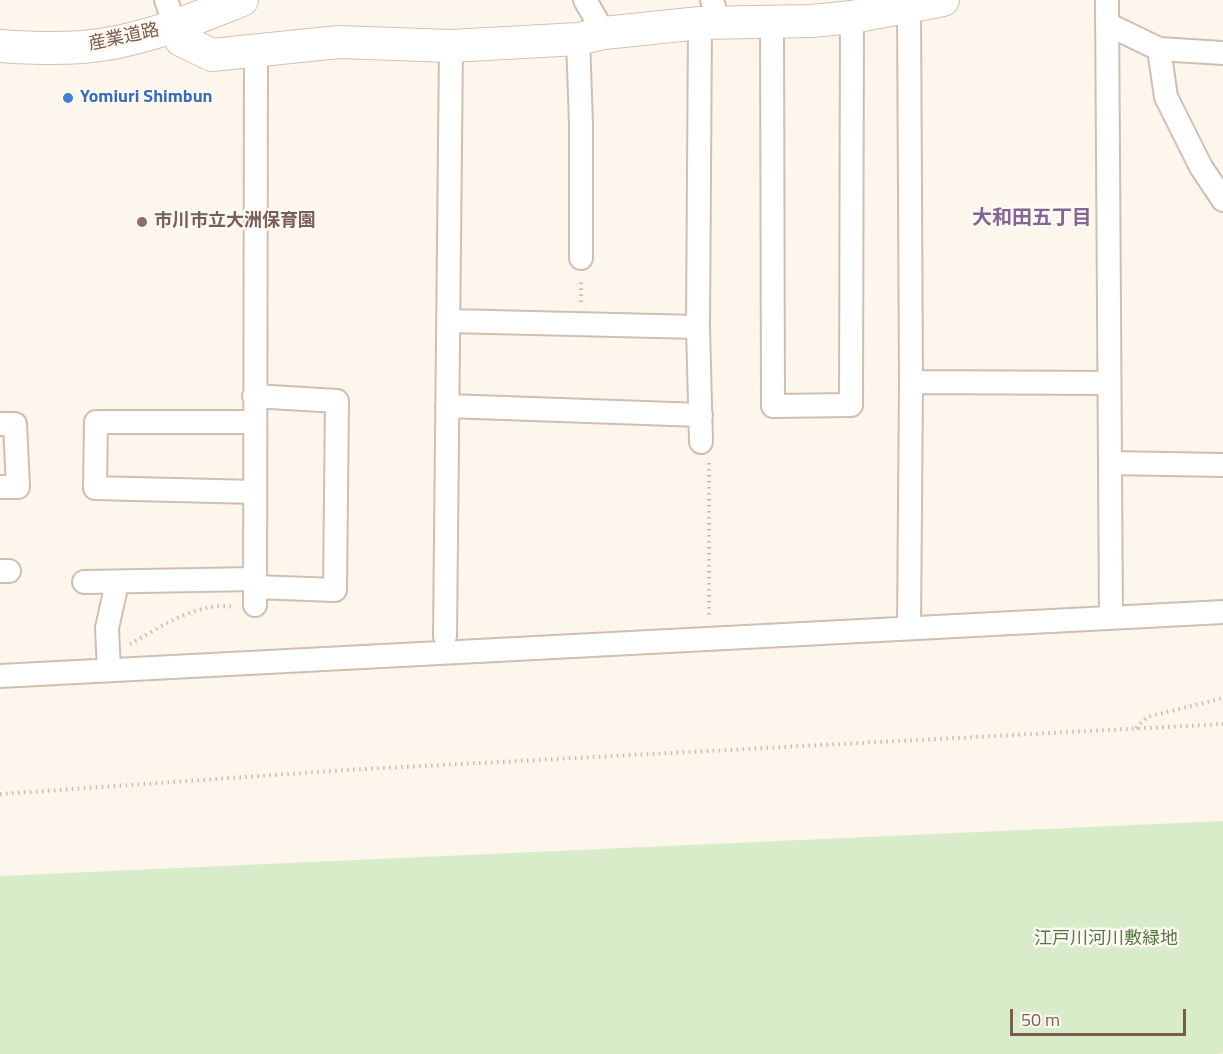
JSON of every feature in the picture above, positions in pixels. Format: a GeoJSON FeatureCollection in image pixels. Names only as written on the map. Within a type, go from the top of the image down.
{"type":"FeatureCollection","features":[{"type":"Feature","properties":{"kind":"street","name":"産業道路"},"geometry":{"type":"LineString","coordinates":[[0,46],[84,47],[127,39],[171,13],[242,0]]}},
{"type":"Feature","properties":{"kind":"street"},"geometry":{"type":"LineString","coordinates":[[581,258],[581,135],[591,36],[585,0]]}},
{"type":"Feature","properties":{"kind":"street"},"geometry":{"type":"LineString","coordinates":[[171,13],[182,40],[212,55],[339,42],[451,46],[591,36],[710,16],[772,23],[812,21],[943,0]]}},
{"type":"Feature","properties":{"kind":"street"},"geometry":{"type":"LineString","coordinates":[[1107,0],[1110,618]]}},
{"type":"Feature","properties":{"kind":"street"},"geometry":{"type":"LineString","coordinates":[[909,6],[911,382],[909,628]]}},
{"type":"Feature","properties":{"kind":"street"},"geometry":{"type":"LineString","coordinates":[[701,442],[698,327],[710,16]]}},
{"type":"Feature","properties":{"kind":"street"},"geometry":{"type":"LineString","coordinates":[[772,23],[773,406],[851,405],[852,16]]}},
{"type":"Feature","properties":{"kind":"street"},"geometry":{"type":"LineString","coordinates":[[1107,24],[1159,49],[1223,53]]}},
{"type":"Feature","properties":{"kind":"street"},"geometry":{"type":"LineString","coordinates":[[445,636],[451,46]]}},
{"type":"Feature","properties":{"kind":"street"},"geometry":{"type":"LineString","coordinates":[[1159,49],[1166,97],[1200,167],[1223,200]]}},
{"type":"Feature","properties":{"kind":"street"},"geometry":{"type":"LineString","coordinates":[[255,590],[256,50]]}},
{"type":"Feature","properties":{"kind":"street"},"geometry":{"type":"LineString","coordinates":[[449,321],[698,327]]}},
{"type":"Feature","properties":{"kind":"street"},"geometry":{"type":"LineString","coordinates":[[911,382],[1109,383]]}},
{"type":"Feature","properties":{"kind":"street"},"geometry":{"type":"LineString","coordinates":[[84,582],[255,590],[335,590],[337,401],[255,396]]}},
{"type":"Feature","properties":{"kind":"street"},"geometry":{"type":"LineString","coordinates":[[447,406],[700,415]]}},
{"type":"Feature","properties":{"kind":"street"},"geometry":{"type":"LineString","coordinates":[[254,422],[96,422],[95,488],[255,492]]}},
{"type":"Feature","properties":{"kind":"street"},"geometry":{"type":"LineString","coordinates":[[0,424],[15,424],[18,487],[0,487]]}},
{"type":"Feature","properties":{"kind":"street"},"geometry":{"type":"LineString","coordinates":[[1110,463],[1223,465]]}},
{"type":"Feature","properties":{"kind":"street"},"geometry":{"type":"LineString","coordinates":[[108,663],[107,628],[117,583]]}},
{"type":"Feature","properties":{"kind":"street"},"geometry":{"type":"LineString","coordinates":[[0,676],[108,663],[709,639],[1223,612]]}},
{"type":"Feature","properties":{"kind":"path"},"geometry":{"type":"LineString","coordinates":[[581,258],[581,325]]}},
{"type":"Feature","properties":{"kind":"path"},"geometry":{"type":"LineString","coordinates":[[701,442],[709,443],[709,639]]}},
{"type":"Feature","properties":{"kind":"path"},"geometry":{"type":"LineString","coordinates":[[108,663],[192,611],[225,605],[243,608],[255,590]]}},
{"type":"Feature","properties":{"kind":"path"},"geometry":{"type":"LineString","coordinates":[[1136,728],[1147,717],[1223,698]]}},
{"type":"Feature","properties":{"kind":"path"},"geometry":{"type":"LineString","coordinates":[[0,795],[346,770],[1223,724]]}},
{"type":"Feature","properties":{"kind":"green space","name":"江戸川河川敷緑地"},"geometry":{"type":"Polygon","coordinates":[[[1223,821],[1223,1053],[0,1054],[0,876],[1223,821]]]}},
{"type":"Feature","properties":{"kind":"place","name":"Yomiuri Shimbun"},"geometry":{"type":"Point","coordinates":[68,98]}},
{"type":"Feature","properties":{"kind":"place","name":"市川市立大洲保育園"},"geometry":{"type":"Point","coordinates":[142,222]}},
{"type":"Feature","properties":{"kind":"district","name":"大和田五丁目"},"geometry":{"type":"Point","coordinates":[1032,219]}}]}
